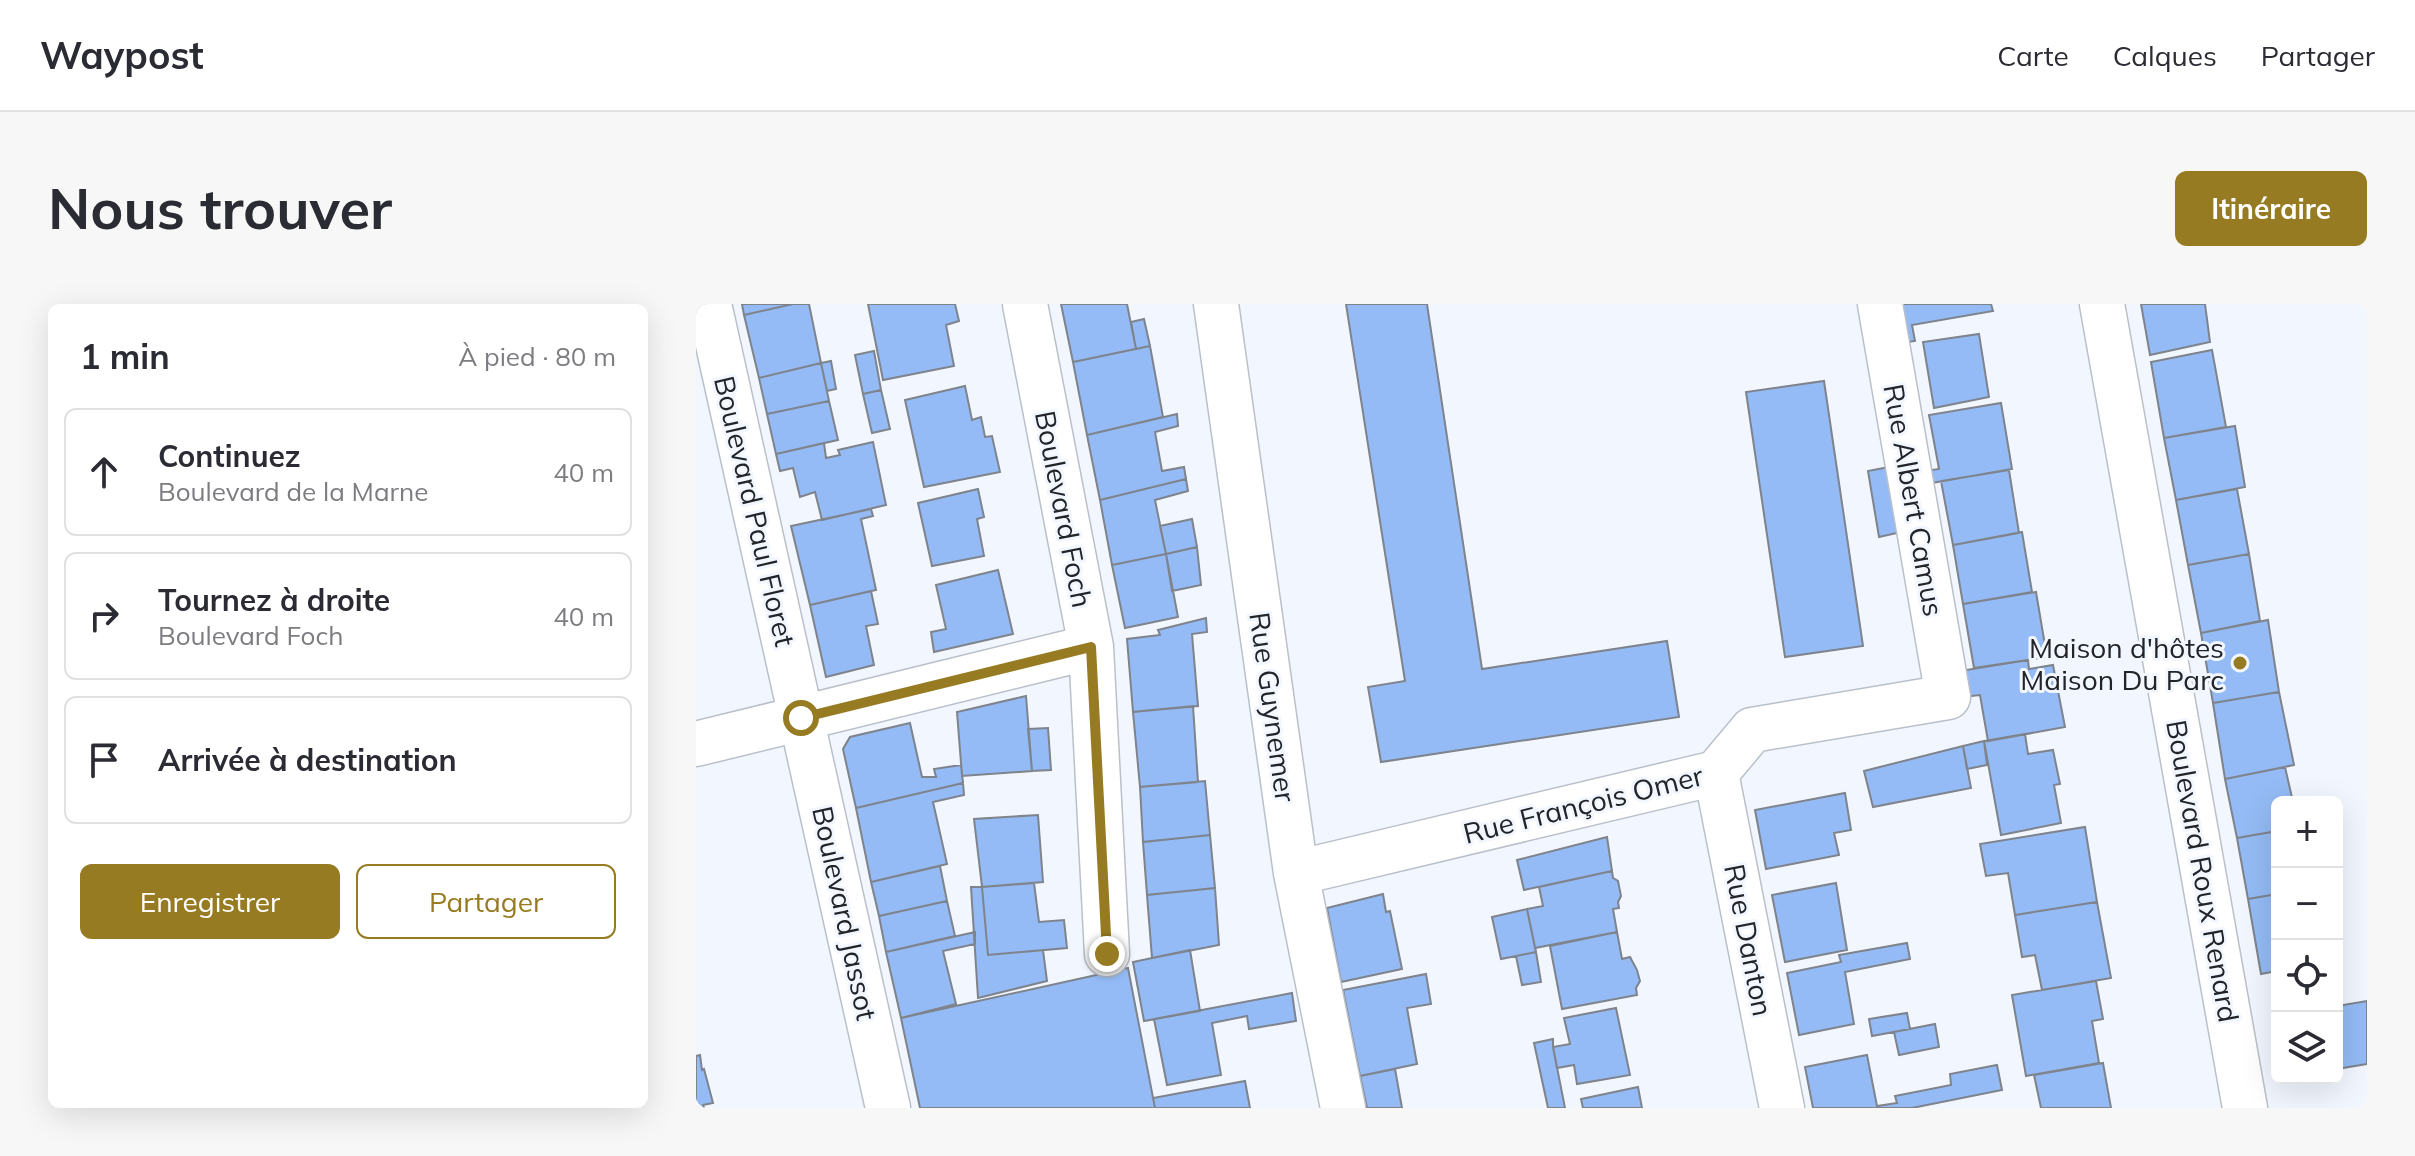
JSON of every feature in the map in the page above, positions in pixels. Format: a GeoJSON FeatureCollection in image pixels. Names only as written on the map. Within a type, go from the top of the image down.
{"type":"FeatureCollection","features":[{"type":"Feature","properties":{"kind":"street","name":"Boulevard Paul Floret"},"geometry":{"type":"LineString","coordinates":[[709,304],[801,718]]}},
{"type":"Feature","properties":{"kind":"street","name":"Boulevard Foch"},"geometry":{"type":"LineString","coordinates":[[1025,304],[1091,647],[1107,954]]}},
{"type":"Feature","properties":{"kind":"street","name":"Rue Guynemer"},"geometry":{"type":"LineString","coordinates":[[1216,304],[1296,873],[1343,1108]]}},
{"type":"Feature","properties":{"kind":"street","name":"Rue Albert Camus"},"geometry":{"type":"LineString","coordinates":[[1880,304],[1948,697]]}},
{"type":"Feature","properties":{"kind":"street","name":"Boulevard Roux Renard"},"geometry":{"type":"LineString","coordinates":[[2102,304],[2245,1108]]}},
{"type":"Feature","properties":{"kind":"street"},"geometry":{"type":"LineString","coordinates":[[696,744],[1091,647]]}},
{"type":"Feature","properties":{"kind":"street","name":"Rue François Omer"},"geometry":{"type":"LineString","coordinates":[[1296,873],[1716,773],[1752,730],[1948,697]]}},
{"type":"Feature","properties":{"kind":"street","name":"Boulevard Jassot"},"geometry":{"type":"LineString","coordinates":[[801,718],[888,1108]]}},
{"type":"Feature","properties":{"kind":"street","name":"Rue Danton"},"geometry":{"type":"LineString","coordinates":[[1716,773],[1782,1108]]}},
{"type":"Feature","properties":{"kind":"building"},"geometry":{"type":"Polygon","coordinates":[[[742,304],[793,304],[744,315],[742,304]]]}},
{"type":"Feature","properties":{"kind":"building"},"geometry":{"type":"Polygon","coordinates":[[[793,304],[809,304],[821,363],[759,378],[744,315],[793,304]]]}},
{"type":"Feature","properties":{"kind":"building"},"geometry":{"type":"Polygon","coordinates":[[[868,304],[955,304],[959,321],[946,325],[954,366],[883,380],[868,304]]]}},
{"type":"Feature","properties":{"kind":"building"},"geometry":{"type":"Polygon","coordinates":[[[1061,304],[1127,304],[1136,349],[1073,362],[1061,304]]]}},
{"type":"Feature","properties":{"kind":"building"},"geometry":{"type":"Polygon","coordinates":[[[1346,304],[1427,304],[1482,669],[1667,641],[1679,717],[1381,762],[1368,687],[1405,681],[1346,304]]]}},
{"type":"Feature","properties":{"kind":"building"},"geometry":{"type":"Polygon","coordinates":[[[1894,304],[1991,304],[1993,311],[1912,325],[1915,341],[1901,343],[1894,304]]]}},
{"type":"Feature","properties":{"kind":"building"},"geometry":{"type":"Polygon","coordinates":[[[2141,304],[2205,304],[2210,342],[2150,355],[2141,304]]]}},
{"type":"Feature","properties":{"kind":"building"},"geometry":{"type":"Polygon","coordinates":[[[1144,319],[1150,346],[1136,349],[1131,322],[1144,319]]]}},
{"type":"Feature","properties":{"kind":"building"},"geometry":{"type":"Polygon","coordinates":[[[1979,334],[1989,397],[1934,408],[1923,342],[1979,334]]]}},
{"type":"Feature","properties":{"kind":"building"},"geometry":{"type":"Polygon","coordinates":[[[1150,346],[1163,417],[1087,435],[1073,362],[1150,346]]]}},
{"type":"Feature","properties":{"kind":"building"},"geometry":{"type":"Polygon","coordinates":[[[2212,350],[2226,427],[2164,438],[2151,362],[2212,350]]]}},
{"type":"Feature","properties":{"kind":"building"},"geometry":{"type":"Polygon","coordinates":[[[874,351],[881,390],[863,394],[855,355],[874,351]]]}},
{"type":"Feature","properties":{"kind":"building"},"geometry":{"type":"Polygon","coordinates":[[[831,361],[836,389],[827,391],[821,363],[831,361]]]}},
{"type":"Feature","properties":{"kind":"building"},"geometry":{"type":"Polygon","coordinates":[[[821,363],[829,401],[767,414],[759,378],[821,363]]]}},
{"type":"Feature","properties":{"kind":"building"},"geometry":{"type":"Polygon","coordinates":[[[1824,381],[1863,646],[1785,657],[1746,392],[1824,381]]]}},
{"type":"Feature","properties":{"kind":"building"},"geometry":{"type":"Polygon","coordinates":[[[965,386],[972,420],[981,417],[985,437],[992,436],[1000,472],[924,487],[905,400],[965,386]]]}},
{"type":"Feature","properties":{"kind":"building"},"geometry":{"type":"Polygon","coordinates":[[[881,390],[890,429],[872,433],[863,394],[881,390]]]}},
{"type":"Feature","properties":{"kind":"building"},"geometry":{"type":"Polygon","coordinates":[[[829,401],[838,440],[776,454],[767,414],[829,401]]]}},
{"type":"Feature","properties":{"kind":"building"},"geometry":{"type":"Polygon","coordinates":[[[2001,403],[2012,469],[1926,484],[1924,471],[1939,469],[1929,415],[2001,403]]]}},
{"type":"Feature","properties":{"kind":"building"},"geometry":{"type":"Polygon","coordinates":[[[1177,414],[1178,426],[1155,432],[1162,471],[1184,467],[1186,479],[1100,500],[1087,435],[1177,414]]]}},
{"type":"Feature","properties":{"kind":"building"},"geometry":{"type":"Polygon","coordinates":[[[2235,426],[2245,487],[2176,500],[2164,438],[2235,426]]]}},
{"type":"Feature","properties":{"kind":"building"},"geometry":{"type":"Polygon","coordinates":[[[873,442],[886,505],[822,520],[815,492],[800,497],[793,468],[780,471],[776,454],[824,443],[826,458],[840,455],[838,450],[873,442]]]}},
{"type":"Feature","properties":{"kind":"building"},"geometry":{"type":"Polygon","coordinates":[[[1899,465],[1910,530],[1879,537],[1868,471],[1899,465]]]}},
{"type":"Feature","properties":{"kind":"building"},"geometry":{"type":"Polygon","coordinates":[[[2009,470],[2019,533],[1953,545],[1941,481],[2009,470]]]}},
{"type":"Feature","properties":{"kind":"building"},"geometry":{"type":"Polygon","coordinates":[[[1186,479],[1188,491],[1155,500],[1166,554],[1112,565],[1100,500],[1186,479]]]}},
{"type":"Feature","properties":{"kind":"building"},"geometry":{"type":"Polygon","coordinates":[[[978,489],[984,517],[977,519],[984,556],[932,566],[918,503],[978,489]]]}},
{"type":"Feature","properties":{"kind":"building"},"geometry":{"type":"Polygon","coordinates":[[[2237,489],[2249,554],[2188,565],[2176,500],[2237,489]]]}},
{"type":"Feature","properties":{"kind":"building"},"geometry":{"type":"Polygon","coordinates":[[[871,509],[873,516],[861,519],[876,590],[810,605],[791,526],[871,509]]]}},
{"type":"Feature","properties":{"kind":"building"},"geometry":{"type":"Polygon","coordinates":[[[1192,519],[1197,547],[1166,554],[1160,526],[1192,519]]]}},
{"type":"Feature","properties":{"kind":"building"},"geometry":{"type":"Polygon","coordinates":[[[2022,532],[2032,592],[1963,604],[1953,545],[2022,532]]]}},
{"type":"Feature","properties":{"kind":"building"},"geometry":{"type":"Polygon","coordinates":[[[1197,547],[1201,585],[1172,591],[1166,554],[1197,547]]]}},
{"type":"Feature","properties":{"kind":"building"},"geometry":{"type":"Polygon","coordinates":[[[1166,554],[1178,617],[1125,628],[1112,565],[1166,554]]]}},
{"type":"Feature","properties":{"kind":"building"},"geometry":{"type":"Polygon","coordinates":[[[2249,554],[2260,621],[2201,633],[2188,565],[2249,554]]]}},
{"type":"Feature","properties":{"kind":"building"},"geometry":{"type":"Polygon","coordinates":[[[998,570],[1013,634],[934,652],[931,632],[946,629],[936,585],[998,570]]]}},
{"type":"Feature","properties":{"kind":"building"},"geometry":{"type":"Polygon","coordinates":[[[871,591],[878,624],[866,626],[874,665],[826,677],[810,605],[871,591]]]}},
{"type":"Feature","properties":{"kind":"building"},"geometry":{"type":"Polygon","coordinates":[[[2036,592],[2047,657],[1974,668],[1963,604],[2036,592]]]}},
{"type":"Feature","properties":{"kind":"building"},"geometry":{"type":"Polygon","coordinates":[[[1206,618],[1207,632],[1192,634],[1198,706],[1133,712],[1127,639],[1160,635],[1158,630],[1206,618]]]}},
{"type":"Feature","properties":{"kind":"building","name":"Maison d'hôtes Maison Du Parc"},"geometry":{"type":"Polygon","coordinates":[[[2268,620],[2279,692],[2213,703],[2201,633],[2268,620]]]}},
{"type":"Feature","properties":{"kind":"building"},"geometry":{"type":"Polygon","coordinates":[[[2028,660],[2029,669],[2053,665],[2065,727],[1988,741],[1980,695],[1963,697],[1960,671],[2028,660]]]}},
{"type":"Feature","properties":{"kind":"building"},"geometry":{"type":"Polygon","coordinates":[[[2279,692],[2294,765],[2225,779],[2213,703],[2279,692]]]}},
{"type":"Feature","properties":{"kind":"building"},"geometry":{"type":"Polygon","coordinates":[[[1026,696],[1032,771],[962,776],[957,712],[1026,696]]]}},
{"type":"Feature","properties":{"kind":"building"},"geometry":{"type":"Polygon","coordinates":[[[1193,706],[1198,782],[1140,787],[1133,712],[1193,706]]]}},
{"type":"Feature","properties":{"kind":"building"},"geometry":{"type":"Polygon","coordinates":[[[910,723],[922,777],[936,777],[934,769],[961,765],[963,783],[856,808],[843,749],[850,737],[910,723]]]}},
{"type":"Feature","properties":{"kind":"building"},"geometry":{"type":"Polygon","coordinates":[[[1048,728],[1051,770],[1032,771],[1028,729],[1048,728]]]}},
{"type":"Feature","properties":{"kind":"building"},"geometry":{"type":"Polygon","coordinates":[[[2025,734],[2028,754],[2053,750],[2060,784],[2054,785],[2061,823],[2001,835],[1984,741],[2025,734]]]}},
{"type":"Feature","properties":{"kind":"building"},"geometry":{"type":"Polygon","coordinates":[[[1984,741],[1987,765],[1967,769],[1963,746],[1984,741]]]}},
{"type":"Feature","properties":{"kind":"building"},"geometry":{"type":"Polygon","coordinates":[[[1963,746],[1971,788],[1873,807],[1864,771],[1963,746]]]}},
{"type":"Feature","properties":{"kind":"building"},"geometry":{"type":"Polygon","coordinates":[[[2285,767],[2292,796],[2271,796],[2271,832],[2237,838],[2225,779],[2285,767]]]}},
{"type":"Feature","properties":{"kind":"building"},"geometry":{"type":"Polygon","coordinates":[[[1205,781],[1210,835],[1143,842],[1140,787],[1205,781]]]}},
{"type":"Feature","properties":{"kind":"building"},"geometry":{"type":"Polygon","coordinates":[[[963,783],[964,795],[933,802],[947,864],[871,882],[856,808],[963,783]]]}},
{"type":"Feature","properties":{"kind":"building"},"geometry":{"type":"Polygon","coordinates":[[[1845,793],[1851,830],[1834,833],[1839,855],[1766,869],[1755,810],[1845,793]]]}},
{"type":"Feature","properties":{"kind":"building"},"geometry":{"type":"Polygon","coordinates":[[[1038,815],[1043,882],[982,887],[974,819],[1038,815]]]}},
{"type":"Feature","properties":{"kind":"building"},"geometry":{"type":"Polygon","coordinates":[[[2085,827],[2097,902],[2015,915],[2008,873],[1986,876],[1980,844],[2085,827]]]}},
{"type":"Feature","properties":{"kind":"building"},"geometry":{"type":"Polygon","coordinates":[[[2271,832],[2271,895],[2248,899],[2237,838],[2271,832]]]}},
{"type":"Feature","properties":{"kind":"building"},"geometry":{"type":"Polygon","coordinates":[[[1210,835],[1215,888],[1147,895],[1143,842],[1210,835]]]}},
{"type":"Feature","properties":{"kind":"building"},"geometry":{"type":"Polygon","coordinates":[[[1607,837],[1612,871],[1524,890],[1517,860],[1607,837]]]}},
{"type":"Feature","properties":{"kind":"building"},"geometry":{"type":"Polygon","coordinates":[[[940,866],[947,901],[879,916],[871,882],[940,866]]]}},
{"type":"Feature","properties":{"kind":"building"},"geometry":{"type":"Polygon","coordinates":[[[1612,871],[1621,896],[1619,908],[1613,909],[1617,932],[1535,948],[1527,909],[1543,906],[1539,887],[1612,871]]]}},
{"type":"Feature","properties":{"kind":"building"},"geometry":{"type":"Polygon","coordinates":[[[1034,883],[1039,922],[1064,920],[1067,948],[988,955],[982,887],[1034,883]]]}},
{"type":"Feature","properties":{"kind":"building"},"geometry":{"type":"Polygon","coordinates":[[[1836,883],[1847,950],[1785,962],[1772,895],[1836,883]]]}},
{"type":"Feature","properties":{"kind":"building"},"geometry":{"type":"Polygon","coordinates":[[[971,887],[982,887],[988,955],[1043,950],[1047,981],[978,998],[971,887]]]}},
{"type":"Feature","properties":{"kind":"building"},"geometry":{"type":"Polygon","coordinates":[[[1215,888],[1219,945],[1152,958],[1147,895],[1215,888]]]}},
{"type":"Feature","properties":{"kind":"building"},"geometry":{"type":"Polygon","coordinates":[[[1383,894],[1386,912],[1390,911],[1402,969],[1341,982],[1327,908],[1383,894]]]}},
{"type":"Feature","properties":{"kind":"building"},"geometry":{"type":"Polygon","coordinates":[[[2271,895],[2271,972],[2261,974],[2248,899],[2271,895]]]}},
{"type":"Feature","properties":{"kind":"building"},"geometry":{"type":"Polygon","coordinates":[[[947,901],[955,936],[886,952],[879,916],[947,901]]]}},
{"type":"Feature","properties":{"kind":"building"},"geometry":{"type":"Polygon","coordinates":[[[2097,902],[2111,978],[2042,990],[2035,955],[2022,957],[2015,915],[2097,902]]]}},
{"type":"Feature","properties":{"kind":"building"},"geometry":{"type":"Polygon","coordinates":[[[1527,909],[1536,952],[1501,959],[1492,917],[1527,909]]]}},
{"type":"Feature","properties":{"kind":"building"},"geometry":{"type":"Polygon","coordinates":[[[975,932],[975,944],[943,951],[956,1004],[901,1018],[886,952],[975,932]]]}},
{"type":"Feature","properties":{"kind":"building"},"geometry":{"type":"Polygon","coordinates":[[[1617,932],[1622,959],[1630,957],[1637,970],[1640,981],[1636,988],[1637,995],[1562,1009],[1550,946],[1617,932]]]}},
{"type":"Feature","properties":{"kind":"building"},"geometry":{"type":"Polygon","coordinates":[[[1907,943],[1910,959],[1845,972],[1854,1024],[1799,1035],[1787,973],[1841,962],[1839,955],[1907,943]]]}},
{"type":"Feature","properties":{"kind":"building"},"geometry":{"type":"Polygon","coordinates":[[[1190,950],[1200,1011],[1144,1021],[1133,962],[1190,950]]]}},
{"type":"Feature","properties":{"kind":"building"},"geometry":{"type":"Polygon","coordinates":[[[1536,952],[1541,982],[1522,985],[1516,956],[1536,952]]]}},
{"type":"Feature","properties":{"kind":"building"},"geometry":{"type":"Polygon","coordinates":[[[1128,968],[1155,1108],[920,1108],[901,1018],[1128,968]]]}},
{"type":"Feature","properties":{"kind":"building"},"geometry":{"type":"Polygon","coordinates":[[[1426,974],[1431,1004],[1407,1008],[1417,1064],[1360,1076],[1343,990],[1426,974]]]}},
{"type":"Feature","properties":{"kind":"building"},"geometry":{"type":"Polygon","coordinates":[[[2096,981],[2103,1019],[2092,1021],[2099,1063],[2026,1076],[2012,995],[2096,981]]]}},
{"type":"Feature","properties":{"kind":"building"},"geometry":{"type":"Polygon","coordinates":[[[1292,993],[1296,1021],[1249,1029],[1247,1016],[1212,1023],[1221,1075],[1167,1085],[1154,1019],[1292,993]]]}},
{"type":"Feature","properties":{"kind":"building"},"geometry":{"type":"Polygon","coordinates":[[[2367,1001],[2367,1064],[2343,1068],[2343,1005],[2367,1001]]]}},
{"type":"Feature","properties":{"kind":"building"},"geometry":{"type":"Polygon","coordinates":[[[1616,1008],[1630,1075],[1577,1084],[1574,1065],[1557,1068],[1553,1047],[1570,1044],[1564,1018],[1616,1008]]]}},
{"type":"Feature","properties":{"kind":"building"},"geometry":{"type":"Polygon","coordinates":[[[1907,1013],[1910,1029],[1872,1036],[1869,1019],[1907,1013]]]}},
{"type":"Feature","properties":{"kind":"building"},"geometry":{"type":"Polygon","coordinates":[[[1935,1024],[1939,1047],[1899,1055],[1894,1032],[1935,1024]]]}},
{"type":"Feature","properties":{"kind":"building"},"geometry":{"type":"Polygon","coordinates":[[[1553,1039],[1565,1108],[1548,1108],[1534,1043],[1553,1039]]]}},
{"type":"Feature","properties":{"kind":"building"},"geometry":{"type":"Polygon","coordinates":[[[700,1055],[713,1103],[696,1108],[696,1056],[700,1055]]]}},
{"type":"Feature","properties":{"kind":"building"},"geometry":{"type":"Polygon","coordinates":[[[1867,1055],[1877,1106],[1897,1103],[1895,1096],[1951,1085],[1950,1074],[1997,1065],[2002,1090],[1912,1108],[1813,1108],[1805,1067],[1867,1055]]]}},
{"type":"Feature","properties":{"kind":"building"},"geometry":{"type":"Polygon","coordinates":[[[2103,1063],[2111,1108],[2041,1108],[2034,1075],[2103,1063]]]}},
{"type":"Feature","properties":{"kind":"building"},"geometry":{"type":"Polygon","coordinates":[[[1395,1069],[1402,1108],[1367,1108],[1360,1076],[1395,1069]]]}},
{"type":"Feature","properties":{"kind":"building"},"geometry":{"type":"Polygon","coordinates":[[[1245,1081],[1250,1108],[1155,1108],[1153,1098],[1245,1081]]]}},
{"type":"Feature","properties":{"kind":"building"},"geometry":{"type":"Polygon","coordinates":[[[1638,1087],[1642,1108],[1583,1108],[1581,1099],[1638,1087]]]}},
{"type":"Feature","properties":{"kind":"place","name":"Maison d'hôtes Maison Du Parc"},"geometry":{"type":"Point","coordinates":[2240,663]}},
{"type":"Feature","properties":{"kind":"route"},"geometry":{"type":"LineString","coordinates":[[801,718],[1091,647],[1107,954]]}}]}
